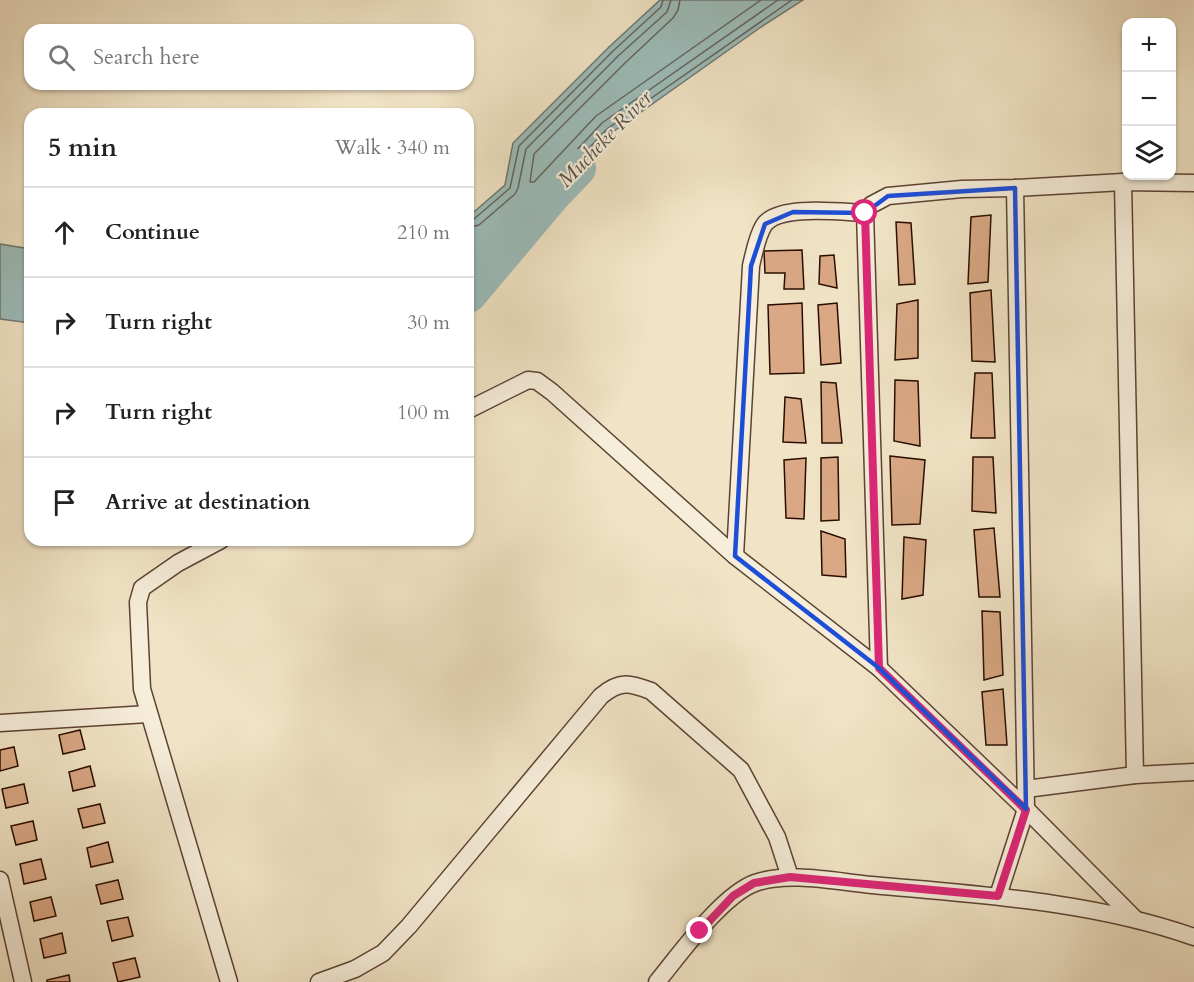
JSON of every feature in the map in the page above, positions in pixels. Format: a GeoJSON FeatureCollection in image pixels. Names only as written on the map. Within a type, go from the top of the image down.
{"type":"FeatureCollection","features":[{"type":"Feature","properties":{"kind":"street"},"geometry":{"type":"LineString","coordinates":[[1123,182],[1135,775]]}},
{"type":"Feature","properties":{"kind":"street"},"geometry":{"type":"LineString","coordinates":[[879,668],[865,213],[871,205],[888,196],[962,189],[1123,182],[1194,183]]}},
{"type":"Feature","properties":{"kind":"street"},"geometry":{"type":"LineString","coordinates":[[998,896],[1026,810],[1015,188]]}},
{"type":"Feature","properties":{"kind":"street"},"geometry":{"type":"LineString","coordinates":[[735,556],[751,266],[761,232],[765,224],[780,214],[793,212],[865,213]]}},
{"type":"Feature","properties":{"kind":"street"},"geometry":{"type":"LineString","coordinates":[[474,407],[525,380],[537,381],[552,392],[735,556],[879,668],[1134,918]]}},
{"type":"Feature","properties":{"kind":"street"},"geometry":{"type":"LineString","coordinates":[[209,546],[178,562],[142,588],[138,602],[142,689],[229,982]]}},
{"type":"Feature","properties":{"kind":"street"},"geometry":{"type":"LineString","coordinates":[[320,982],[355,969],[383,953],[409,926],[601,696],[617,685],[634,685],[651,691],[741,770],[777,837],[790,877]]}},
{"type":"Feature","properties":{"kind":"street"},"geometry":{"type":"LineString","coordinates":[[0,723],[148,714]]}},
{"type":"Feature","properties":{"kind":"street"},"geometry":{"type":"LineString","coordinates":[[1026,789],[1135,775],[1194,772]]}},
{"type":"Feature","properties":{"kind":"street"},"geometry":{"type":"LineString","coordinates":[[657,982],[733,896],[754,883],[790,877],[998,896],[1134,918],[1194,937]]}},
{"type":"Feature","properties":{"kind":"street"},"geometry":{"type":"LineString","coordinates":[[0,880],[23,982]]}},
{"type":"Feature","properties":{"kind":"highlighted area"},"geometry":{"type":"Polygon","coordinates":[[[1015,188],[1026,809],[879,668],[735,556],[751,266],[765,224],[793,212],[865,213],[888,196],[1015,188]]]}},
{"type":"Feature","properties":{"kind":"water"},"geometry":{"type":"Polygon","coordinates":[[[660,0],[803,0],[610,134],[474,278],[474,212],[505,185],[513,143],[609,47],[660,0]]]}},
{"type":"Feature","properties":{"kind":"water"},"geometry":{"type":"Polygon","coordinates":[[[0,244],[24,248],[24,322],[0,319],[0,244]]]}},
{"type":"Feature","properties":{"kind":"building"},"geometry":{"type":"Polygon","coordinates":[[[991,215],[988,282],[968,284],[971,217],[991,215]]]}},
{"type":"Feature","properties":{"kind":"building"},"geometry":{"type":"Polygon","coordinates":[[[896,222],[911,223],[915,284],[899,285],[896,222]]]}},
{"type":"Feature","properties":{"kind":"building"},"geometry":{"type":"Polygon","coordinates":[[[802,250],[804,289],[784,289],[785,273],[765,273],[764,251],[802,250]]]}},
{"type":"Feature","properties":{"kind":"building"},"geometry":{"type":"Polygon","coordinates":[[[834,255],[837,288],[819,284],[820,256],[834,255]]]}},
{"type":"Feature","properties":{"kind":"building"},"geometry":{"type":"Polygon","coordinates":[[[991,290],[995,362],[972,361],[970,293],[991,290]]]}},
{"type":"Feature","properties":{"kind":"building"},"geometry":{"type":"Polygon","coordinates":[[[918,300],[918,358],[895,360],[897,304],[918,300]]]}},
{"type":"Feature","properties":{"kind":"building"},"geometry":{"type":"Polygon","coordinates":[[[802,303],[804,373],[770,374],[768,305],[802,303]]]}},
{"type":"Feature","properties":{"kind":"building"},"geometry":{"type":"Polygon","coordinates":[[[837,303],[841,363],[821,365],[818,305],[837,303]]]}},
{"type":"Feature","properties":{"kind":"building"},"geometry":{"type":"Polygon","coordinates":[[[975,373],[992,373],[995,438],[971,438],[975,373]]]}},
{"type":"Feature","properties":{"kind":"building"},"geometry":{"type":"Polygon","coordinates":[[[895,380],[918,381],[920,446],[894,441],[895,380]]]}},
{"type":"Feature","properties":{"kind":"building"},"geometry":{"type":"Polygon","coordinates":[[[821,382],[836,383],[842,443],[822,443],[821,382]]]}},
{"type":"Feature","properties":{"kind":"building"},"geometry":{"type":"Polygon","coordinates":[[[785,397],[801,399],[806,443],[783,442],[785,397]]]}},
{"type":"Feature","properties":{"kind":"building"},"geometry":{"type":"Polygon","coordinates":[[[890,456],[925,460],[920,524],[892,525],[890,456]]]}},
{"type":"Feature","properties":{"kind":"building"},"geometry":{"type":"Polygon","coordinates":[[[838,457],[839,520],[821,521],[821,458],[838,457]]]}},
{"type":"Feature","properties":{"kind":"building"},"geometry":{"type":"Polygon","coordinates":[[[973,457],[993,457],[996,513],[972,511],[973,457]]]}},
{"type":"Feature","properties":{"kind":"building"},"geometry":{"type":"Polygon","coordinates":[[[806,458],[804,519],[786,518],[784,460],[806,458]]]}},
{"type":"Feature","properties":{"kind":"building"},"geometry":{"type":"Polygon","coordinates":[[[994,528],[1000,597],[979,597],[974,530],[994,528]]]}},
{"type":"Feature","properties":{"kind":"building"},"geometry":{"type":"Polygon","coordinates":[[[821,531],[845,539],[846,577],[822,575],[821,531]]]}},
{"type":"Feature","properties":{"kind":"building"},"geometry":{"type":"Polygon","coordinates":[[[904,537],[926,540],[923,595],[902,599],[904,537]]]}},
{"type":"Feature","properties":{"kind":"building"},"geometry":{"type":"Polygon","coordinates":[[[982,611],[1000,612],[1003,675],[984,680],[982,611]]]}},
{"type":"Feature","properties":{"kind":"building"},"geometry":{"type":"Polygon","coordinates":[[[1003,689],[1007,745],[986,745],[982,692],[1003,689]]]}},
{"type":"Feature","properties":{"kind":"building"},"geometry":{"type":"Polygon","coordinates":[[[80,730],[85,749],[63,754],[59,735],[80,730]]]}},
{"type":"Feature","properties":{"kind":"building"},"geometry":{"type":"Polygon","coordinates":[[[14,747],[18,766],[0,771],[0,750],[14,747]]]}},
{"type":"Feature","properties":{"kind":"building"},"geometry":{"type":"Polygon","coordinates":[[[90,766],[95,786],[73,791],[69,772],[90,766]]]}},
{"type":"Feature","properties":{"kind":"building"},"geometry":{"type":"Polygon","coordinates":[[[24,784],[28,803],[6,808],[2,789],[24,784]]]}},
{"type":"Feature","properties":{"kind":"building"},"geometry":{"type":"Polygon","coordinates":[[[100,804],[105,823],[83,828],[78,809],[100,804]]]}},
{"type":"Feature","properties":{"kind":"building"},"geometry":{"type":"Polygon","coordinates":[[[33,821],[37,840],[16,845],[11,826],[33,821]]]}},
{"type":"Feature","properties":{"kind":"building"},"geometry":{"type":"Polygon","coordinates":[[[108,842],[113,862],[91,867],[87,848],[108,842]]]}},
{"type":"Feature","properties":{"kind":"building"},"geometry":{"type":"Polygon","coordinates":[[[41,859],[46,879],[24,884],[20,864],[41,859]]]}},
{"type":"Feature","properties":{"kind":"building"},"geometry":{"type":"Polygon","coordinates":[[[118,880],[123,899],[101,904],[96,885],[118,880]]]}},
{"type":"Feature","properties":{"kind":"building"},"geometry":{"type":"Polygon","coordinates":[[[51,897],[56,916],[34,921],[30,902],[51,897]]]}},
{"type":"Feature","properties":{"kind":"building"},"geometry":{"type":"Polygon","coordinates":[[[128,917],[133,936],[112,941],[107,921],[128,917]]]}},
{"type":"Feature","properties":{"kind":"building"},"geometry":{"type":"Polygon","coordinates":[[[62,933],[66,953],[44,958],[40,939],[62,933]]]}},
{"type":"Feature","properties":{"kind":"building"},"geometry":{"type":"Polygon","coordinates":[[[135,958],[140,977],[118,982],[113,963],[135,958]]]}},
{"type":"Feature","properties":{"kind":"building"},"geometry":{"type":"Polygon","coordinates":[[[69,975],[70,982],[47,982],[47,980],[69,975]]]}},
{"type":"Feature","properties":{"kind":"waterway","name":"Mucheke River"},"geometry":{"type":"LineString","coordinates":[[474,287],[577,168]]}},
{"type":"Feature","properties":{"kind":"route"},"geometry":{"type":"LineString","coordinates":[[700,931],[733,896],[754,883],[790,877],[998,896],[1026,810],[879,668],[865,213]]}}]}
